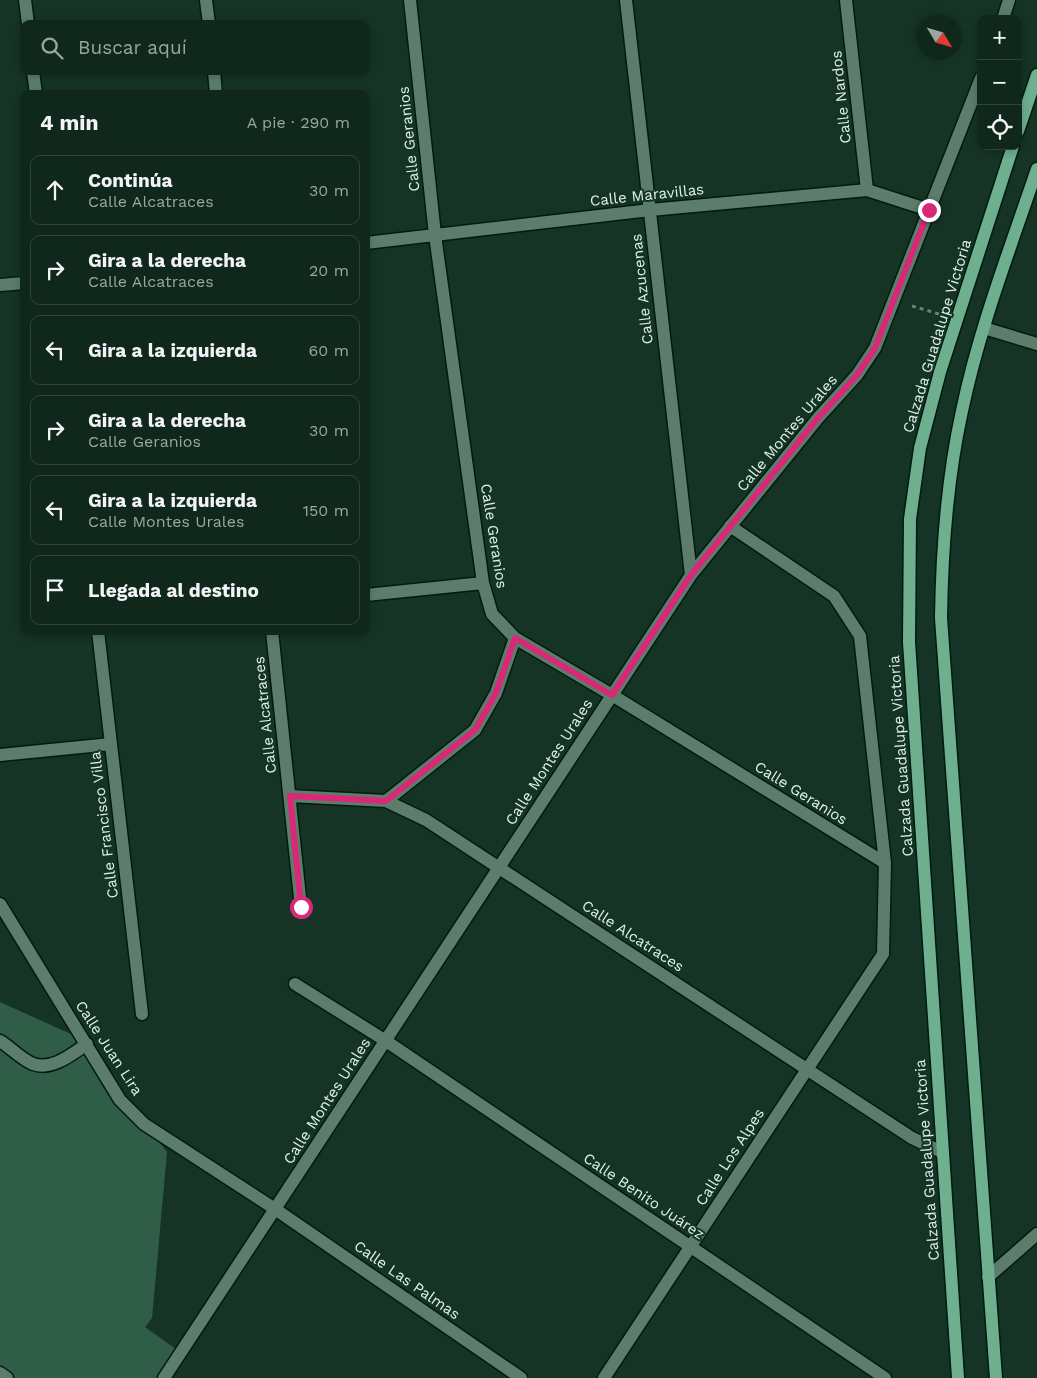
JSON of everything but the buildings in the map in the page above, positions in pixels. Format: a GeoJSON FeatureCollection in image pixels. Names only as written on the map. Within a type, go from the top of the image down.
{"type":"FeatureCollection","features":[{"type":"Feature","properties":{"kind":"main road"},"geometry":{"type":"LineString","coordinates":[[1022,119],[1037,76]]}},
{"type":"Feature","properties":{"kind":"main road","name":"Calzada Guadalupe Victoria"},"geometry":{"type":"LineString","coordinates":[[958,1378],[909,642],[910,519],[920,448],[940,372],[1012,150]]}},
{"type":"Feature","properties":{"kind":"main road"},"geometry":{"type":"LineString","coordinates":[[996,1378],[941,618],[942,540],[950,478],[962,410],[984,328],[1037,169]]}},
{"type":"Feature","properties":{"kind":"street"},"geometry":{"type":"LineString","coordinates":[[25,0],[28,20]]}},
{"type":"Feature","properties":{"kind":"street"},"geometry":{"type":"LineString","coordinates":[[206,0],[208,20]]}},
{"type":"Feature","properties":{"kind":"street","name":"Calle Geranios"},"geometry":{"type":"LineString","coordinates":[[410,0],[435,235],[483,583],[492,614],[515,638],[612,695],[885,863]]}},
{"type":"Feature","properties":{"kind":"street","name":"Calle Azucenas"},"geometry":{"type":"LineString","coordinates":[[626,0],[691,575]]}},
{"type":"Feature","properties":{"kind":"street","name":"Calle Nardos"},"geometry":{"type":"LineString","coordinates":[[846,0],[867,190]]}},
{"type":"Feature","properties":{"kind":"street"},"geometry":{"type":"LineString","coordinates":[[1004,15],[1009,0]]}},
{"type":"Feature","properties":{"kind":"street"},"geometry":{"type":"LineString","coordinates":[[34,75],[35,90]]}},
{"type":"Feature","properties":{"kind":"street"},"geometry":{"type":"LineString","coordinates":[[214,75],[216,90]]}},
{"type":"Feature","properties":{"kind":"street","name":"Calle Montes Urales"},"geometry":{"type":"LineString","coordinates":[[164,1378],[691,575],[818,418],[857,375],[875,348],[977,88]]}},
{"type":"Feature","properties":{"kind":"street","name":"Calle Maravillas"},"geometry":{"type":"LineString","coordinates":[[370,243],[650,210],[867,190],[929,210]]}},
{"type":"Feature","properties":{"kind":"street"},"geometry":{"type":"LineString","coordinates":[[0,285],[20,283]]}},
{"type":"Feature","properties":{"kind":"street"},"geometry":{"type":"LineString","coordinates":[[984,328],[1037,344]]}},
{"type":"Feature","properties":{"kind":"street"},"geometry":{"type":"LineString","coordinates":[[730,526],[834,596],[860,636],[885,863]]}},
{"type":"Feature","properties":{"kind":"street"},"geometry":{"type":"LineString","coordinates":[[370,595],[483,583]]}},
{"type":"Feature","properties":{"kind":"street","name":"Calle Francisco Villa"},"geometry":{"type":"LineString","coordinates":[[98,635],[142,1014]]}},
{"type":"Feature","properties":{"kind":"street","name":"Calle Alcatraces"},"geometry":{"type":"LineString","coordinates":[[272,635],[301,907]]}},
{"type":"Feature","properties":{"kind":"street"},"geometry":{"type":"LineString","coordinates":[[386,801],[475,730],[496,693],[515,638]]}},
{"type":"Feature","properties":{"kind":"street"},"geometry":{"type":"LineString","coordinates":[[0,756],[111,744]]}},
{"type":"Feature","properties":{"kind":"street","name":"Calle Alcatraces"},"geometry":{"type":"LineString","coordinates":[[290,796],[386,801],[426,820],[912,1138],[942,1152]]}},
{"type":"Feature","properties":{"kind":"street","name":"Calle Los Alpes"},"geometry":{"type":"LineString","coordinates":[[604,1378],[883,954],[885,863]]}},
{"type":"Feature","properties":{"kind":"street","name":"Calle Juan Lira"},"geometry":{"type":"LineString","coordinates":[[0,904],[120,1100],[144,1124],[275,1209]]}},
{"type":"Feature","properties":{"kind":"street","name":"Calle Benito Juárez"},"geometry":{"type":"LineString","coordinates":[[295,984],[386,1041],[885,1378]]}},
{"type":"Feature","properties":{"kind":"street"},"geometry":{"type":"LineString","coordinates":[[0,1041],[32,1064],[50,1065],[67,1058],[86,1044]]}},
{"type":"Feature","properties":{"kind":"street","name":"Calle Las Palmas"},"geometry":{"type":"LineString","coordinates":[[275,1209],[521,1378]]}},
{"type":"Feature","properties":{"kind":"street"},"geometry":{"type":"LineString","coordinates":[[988,1277],[1037,1234]]}},
{"type":"Feature","properties":{"kind":"street"},"geometry":{"type":"LineString","coordinates":[[0,1373],[7,1378]]}},
{"type":"Feature","properties":{"kind":"path"},"geometry":{"type":"LineString","coordinates":[[893,300],[957,320]]}},
{"type":"Feature","properties":{"kind":"green space"},"geometry":{"type":"Polygon","coordinates":[[[0,1002],[73,1035],[167,1152],[152,1318],[145,1327],[180,1352],[163,1378],[8,1378],[0,1372],[0,1002]]]}},
{"type":"Feature","properties":{"kind":"route"},"geometry":{"type":"LineString","coordinates":[[301,907],[290,796],[386,801],[475,730],[496,693],[515,638],[612,695],[691,575],[818,418],[857,375],[875,348],[929,210]]}}]}
